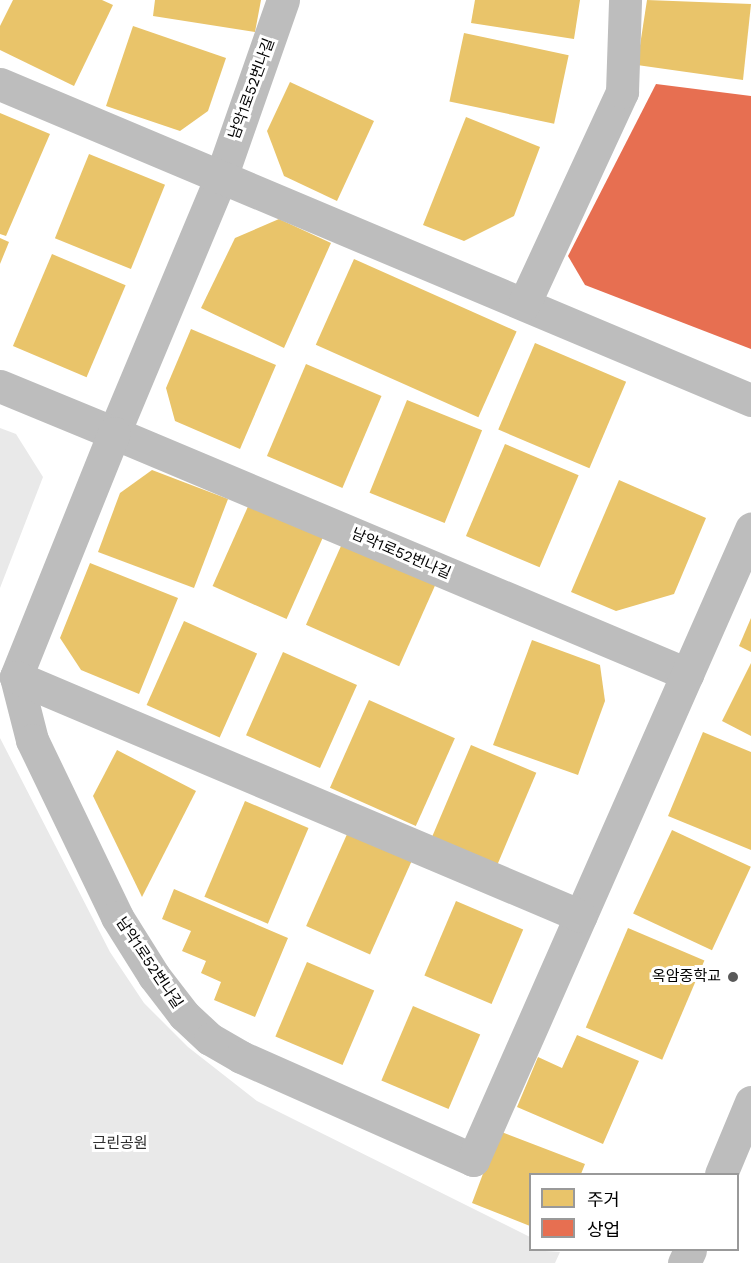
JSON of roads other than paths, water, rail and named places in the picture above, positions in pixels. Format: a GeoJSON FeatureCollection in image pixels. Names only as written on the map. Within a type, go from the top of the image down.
{"type":"FeatureCollection","features":[{"type":"Feature","properties":{"kind":"street","name":"남악1로52번나길"},"geometry":{"type":"LineString","coordinates":[[114,433],[221,177],[283,0]]}},
{"type":"Feature","properties":{"kind":"street"},"geometry":{"type":"LineString","coordinates":[[524,304],[622,92],[625,0]]}},
{"type":"Feature","properties":{"kind":"street"},"geometry":{"type":"LineString","coordinates":[[0,84],[751,400]]}},
{"type":"Feature","properties":{"kind":"street","name":"남악1로52번나길"},"geometry":{"type":"LineString","coordinates":[[0,386],[687,674]]}},
{"type":"Feature","properties":{"kind":"street"},"geometry":{"type":"LineString","coordinates":[[114,433],[16,677],[581,916],[751,530]]}},
{"type":"Feature","properties":{"kind":"street","name":"남악1로52번나길"},"geometry":{"type":"LineString","coordinates":[[16,677],[32,740],[117,917],[154,976],[184,1016],[210,1039],[241,1057],[473,1160],[581,916]]}},
{"type":"Feature","properties":{"kind":"street"},"geometry":{"type":"LineString","coordinates":[[721,1173],[751,1102]]}},
{"type":"Feature","properties":{"kind":"place","name":"옥암중학교"},"geometry":{"type":"Point","coordinates":[733,977]}},
{"type":"Feature","properties":{"kind":"park label","name":"근린공원"},"geometry":{"type":"Point","coordinates":[120,1144]}}]}
